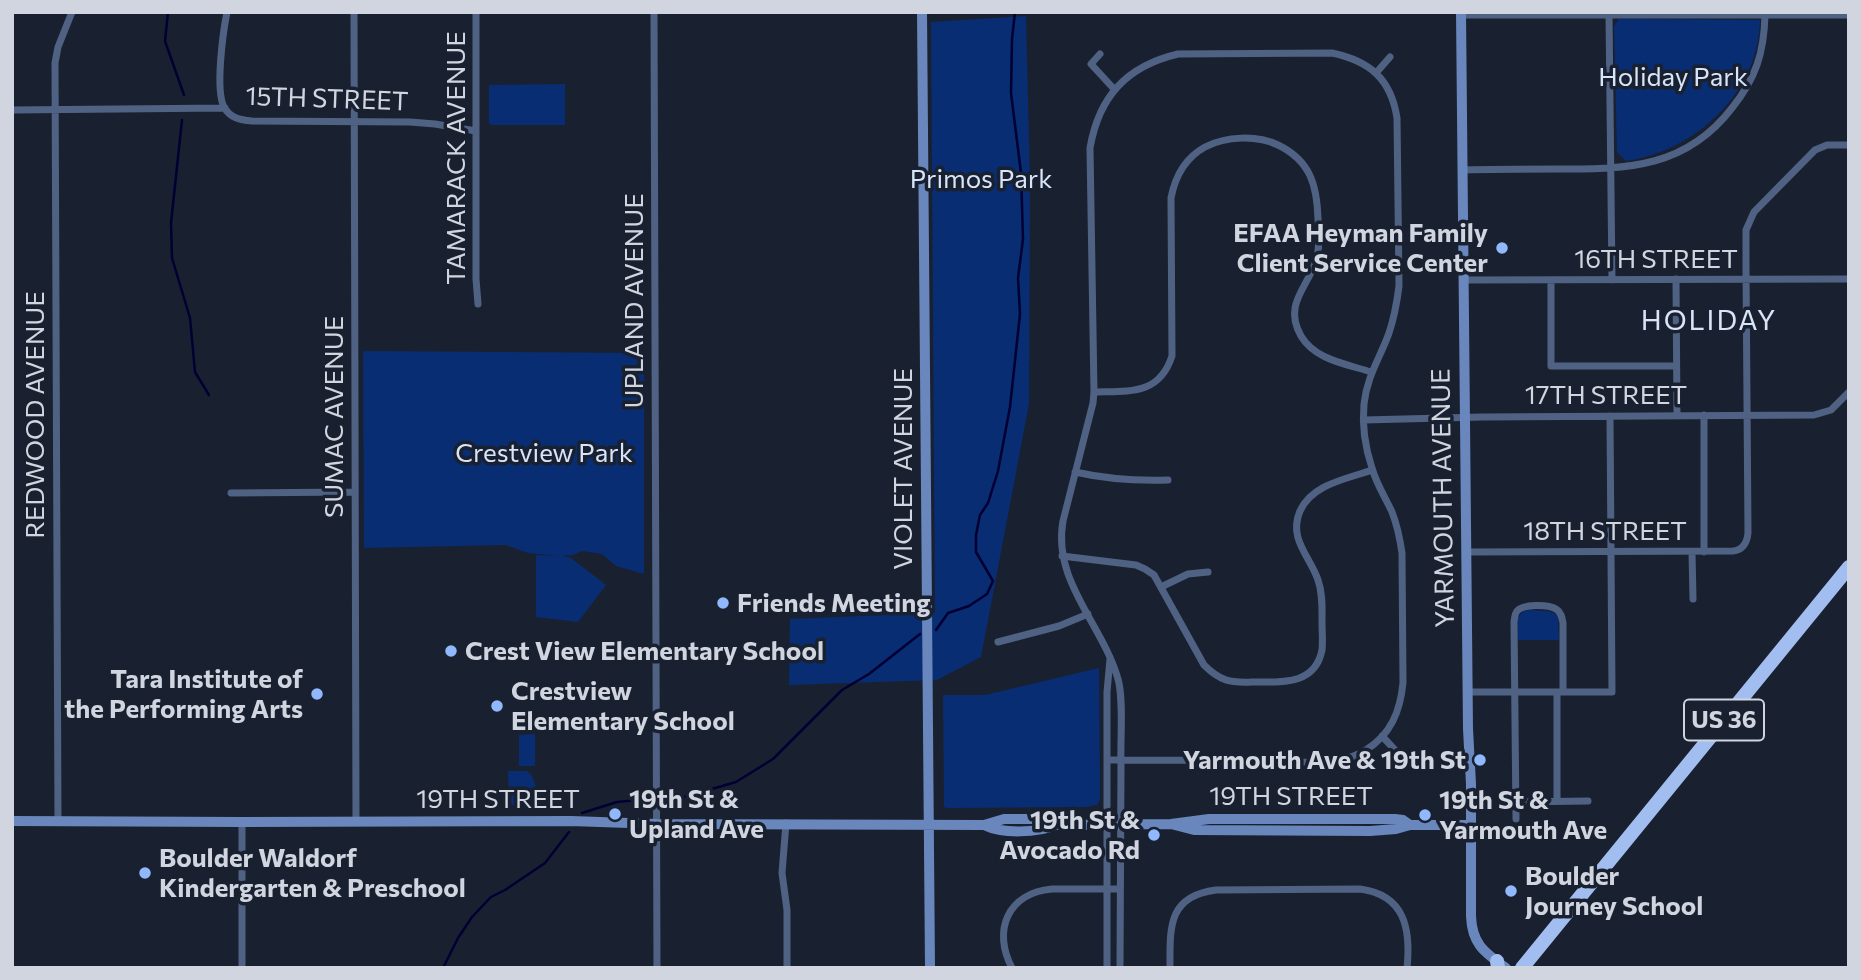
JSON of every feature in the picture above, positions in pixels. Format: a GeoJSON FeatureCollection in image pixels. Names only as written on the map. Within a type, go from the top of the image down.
{"type":"FeatureCollection","features":[{"type":"Feature","properties":{"kind":"highway","name":"US 36"},"geometry":{"type":"LineString","coordinates":[[1522,968],[1849,567]]}},
{"type":"Feature","properties":{"kind":"street","name":"REDWOOD AVENUE"},"geometry":{"type":"LineString","coordinates":[[58,821],[55,63],[58,47],[72,12]]}},
{"type":"Feature","properties":{"kind":"street"},"geometry":{"type":"LineString","coordinates":[[225,108],[221,94],[222,36],[227,12]]}},
{"type":"Feature","properties":{"kind":"street","name":"SUMAC AVENUE"},"geometry":{"type":"LineString","coordinates":[[354,12],[356,822]]}},
{"type":"Feature","properties":{"kind":"street","name":"TAMARACK AVENUE"},"geometry":{"type":"LineString","coordinates":[[476,12],[478,304]]}},
{"type":"Feature","properties":{"kind":"street","name":"UPLAND AVENUE"},"geometry":{"type":"LineString","coordinates":[[654,12],[657,968]]}},
{"type":"Feature","properties":{"kind":"street","name":"VIOLET AVENUE"},"geometry":{"type":"LineString","coordinates":[[922,12],[930,968]]}},
{"type":"Feature","properties":{"kind":"street"},"geometry":{"type":"LineString","coordinates":[[1461,14],[1849,15]]}},
{"type":"Feature","properties":{"kind":"street","name":"YARMOUTH AVENUE"},"geometry":{"type":"LineString","coordinates":[[1461,14],[1472,927],[1478,945],[1501,966]]}},
{"type":"Feature","properties":{"kind":"street"},"geometry":{"type":"LineString","coordinates":[[1609,15],[1612,279]]}},
{"type":"Feature","properties":{"kind":"street"},"geometry":{"type":"LineString","coordinates":[[1463,170],[1611,168],[1640,165],[1673,156],[1695,144],[1719,123],[1736,103],[1755,70],[1764,43],[1765,15]]}},
{"type":"Feature","properties":{"kind":"street"},"geometry":{"type":"LineString","coordinates":[[1107,760],[1121,760],[1332,761],[1352,757],[1366,750],[1382,736],[1396,717],[1401,703],[1404,683],[1402,553],[1386,490],[1372,470],[1364,420],[1364,402],[1371,372],[1389,334],[1399,286],[1397,118],[1395,104],[1387,86],[1376,72],[1351,57],[1332,53],[1178,54],[1161,58],[1130,74],[1114,89],[1098,114],[1093,131],[1090,148],[1094,392],[1061,531],[1062,556],[1067,576],[1110,659],[1119,685],[1121,760],[1120,968]]}},
{"type":"Feature","properties":{"kind":"street"},"geometry":{"type":"LineString","coordinates":[[1100,54],[1091,64],[1114,89]]}},
{"type":"Feature","properties":{"kind":"street"},"geometry":{"type":"LineString","coordinates":[[1376,72],[1390,57]]}},
{"type":"Feature","properties":{"kind":"street","name":"15TH STREET"},"geometry":{"type":"LineString","coordinates":[[12,110],[225,108],[233,117],[241,120],[435,124],[476,131]]}},
{"type":"Feature","properties":{"kind":"street"},"geometry":{"type":"LineString","coordinates":[[1094,392],[1145,388],[1155,383],[1169,367],[1172,356],[1171,198],[1174,184],[1191,157],[1202,148],[1229,139],[1260,139],[1274,143],[1292,153],[1307,169],[1317,195],[1319,244],[1317,258],[1297,297],[1296,321],[1301,336],[1311,349],[1321,356],[1371,372]]}},
{"type":"Feature","properties":{"kind":"street"},"geometry":{"type":"LineString","coordinates":[[1747,415],[1747,225],[1754,212],[1815,150],[1827,145],[1849,145]]}},
{"type":"Feature","properties":{"kind":"street"},"geometry":{"type":"LineString","coordinates":[[1676,279],[1677,415]]}},
{"type":"Feature","properties":{"kind":"street","name":"16TH STREET"},"geometry":{"type":"LineString","coordinates":[[1464,280],[1849,279]]}},
{"type":"Feature","properties":{"kind":"street"},"geometry":{"type":"LineString","coordinates":[[1551,280],[1551,366],[1676,366]]}},
{"type":"Feature","properties":{"kind":"street","name":"17TH STREET"},"geometry":{"type":"LineString","coordinates":[[1364,420],[1818,415],[1831,410],[1849,392]]}},
{"type":"Feature","properties":{"kind":"street"},"geometry":{"type":"LineString","coordinates":[[1704,415],[1704,552]]}},
{"type":"Feature","properties":{"kind":"street","name":"18TH STREET"},"geometry":{"type":"LineString","coordinates":[[1467,552],[1704,552],[1742,548],[1748,533],[1747,415]]}},
{"type":"Feature","properties":{"kind":"street"},"geometry":{"type":"LineString","coordinates":[[1468,692],[1612,692],[1610,416]]}},
{"type":"Feature","properties":{"kind":"street"},"geometry":{"type":"LineString","coordinates":[[1062,556],[1136,565],[1154,575],[1204,665],[1214,675],[1238,683],[1292,681],[1313,668],[1322,648],[1320,584],[1299,545],[1296,533],[1300,510],[1309,497],[1321,488],[1372,470]]}},
{"type":"Feature","properties":{"kind":"street"},"geometry":{"type":"LineString","coordinates":[[1075,472],[1132,481],[1168,480]]}},
{"type":"Feature","properties":{"kind":"street"},"geometry":{"type":"LineString","coordinates":[[231,493],[355,492]]}},
{"type":"Feature","properties":{"kind":"street"},"geometry":{"type":"LineString","coordinates":[[1692,552],[1693,599]]}},
{"type":"Feature","properties":{"kind":"street"},"geometry":{"type":"LineString","coordinates":[[1161,587],[1188,573],[1208,572]]}},
{"type":"Feature","properties":{"kind":"street"},"geometry":{"type":"LineString","coordinates":[[1516,819],[1515,616],[1521,608],[1531,606],[1557,609],[1563,623],[1557,801]]}},
{"type":"Feature","properties":{"kind":"street"},"geometry":{"type":"LineString","coordinates":[[998,642],[1059,626],[1088,614]]}},
{"type":"Feature","properties":{"kind":"street"},"geometry":{"type":"LineString","coordinates":[[1107,968],[1107,692],[1110,659]]}},
{"type":"Feature","properties":{"kind":"street"},"geometry":{"type":"LineString","coordinates":[[1382,736],[1395,750]]}},
{"type":"Feature","properties":{"kind":"street"},"geometry":{"type":"LineString","coordinates":[[1516,802],[1588,801]]}},
{"type":"Feature","properties":{"kind":"street","name":"19TH STREET"},"geometry":{"type":"LineString","coordinates":[[12,821],[571,821],[657,824],[984,825],[1004,819],[1031,819],[1049,820],[1056,825],[1121,825],[1171,824],[1202,819],[1395,819],[1404,820],[1410,825],[1471,825]]}},
{"type":"Feature","properties":{"kind":"street"},"geometry":{"type":"LineString","coordinates":[[242,822],[242,968]]}},
{"type":"Feature","properties":{"kind":"street"},"geometry":{"type":"LineString","coordinates":[[786,824],[782,873],[787,910],[788,968]]}},
{"type":"Feature","properties":{"kind":"street"},"geometry":{"type":"LineString","coordinates":[[1012,968],[1004,951],[1003,938],[1012,904],[1042,890],[1120,889]]}},
{"type":"Feature","properties":{"kind":"street"},"geometry":{"type":"LineString","coordinates":[[1170,968],[1171,925],[1180,900],[1216,890],[1360,890],[1376,893],[1394,905],[1404,918],[1407,927],[1408,968]]}},
{"type":"Feature","properties":{"kind":"street"},"geometry":{"type":"LineString","coordinates":[[1394,905],[1401,897]]}},
{"type":"Feature","properties":{"kind":"green space","name":"Primos Park"},"geometry":{"type":"Polygon","coordinates":[[[1026,16],[1030,181],[1029,404],[981,657],[937,680],[789,685],[790,619],[935,613],[931,22],[1026,16]]]}},
{"type":"Feature","properties":{"kind":"green space","name":"Holiday Park"},"geometry":{"type":"Polygon","coordinates":[[[1619,19],[1760,20],[1757,46],[1748,71],[1736,94],[1719,114],[1676,145],[1652,155],[1626,161],[1617,152],[1614,26],[1619,19]]]}},
{"type":"Feature","properties":{"kind":"green space"},"geometry":{"type":"Polygon","coordinates":[[[565,84],[565,125],[489,123],[489,85],[565,84]]]}},
{"type":"Feature","properties":{"kind":"green space","name":"Crestview Park"},"geometry":{"type":"Polygon","coordinates":[[[363,351],[644,353],[644,574],[616,566],[602,554],[582,551],[563,556],[571,558],[606,585],[578,622],[536,617],[536,555],[560,556],[528,553],[506,545],[364,548],[363,351]]]}},
{"type":"Feature","properties":{"kind":"green space"},"geometry":{"type":"Polygon","coordinates":[[[1523,611],[1556,614],[1559,640],[1518,640],[1518,618],[1523,611]]]}},
{"type":"Feature","properties":{"kind":"green space"},"geometry":{"type":"Polygon","coordinates":[[[1099,668],[1100,799],[1097,805],[944,807],[943,695],[985,695],[1099,668]]]}},
{"type":"Feature","properties":{"kind":"green space"},"geometry":{"type":"Polygon","coordinates":[[[535,734],[535,766],[519,766],[519,735],[535,734]]]}},
{"type":"Feature","properties":{"kind":"green space"},"geometry":{"type":"Polygon","coordinates":[[[508,771],[527,771],[537,789],[550,797],[550,805],[509,805],[508,771]]]}},
{"type":"Feature","properties":{"kind":"waterway"},"geometry":{"type":"LineString","coordinates":[[168,12],[165,41],[184,95]]}},
{"type":"Feature","properties":{"kind":"waterway"},"geometry":{"type":"LineString","coordinates":[[936,630],[948,613],[969,606],[987,594],[993,581],[976,552],[976,535],[980,515],[988,503],[998,471],[1010,407],[1020,314],[1018,278],[1023,239],[1021,173],[1011,93],[1015,12]]}},
{"type":"Feature","properties":{"kind":"waterway"},"geometry":{"type":"LineString","coordinates":[[182,120],[171,223],[172,258],[190,318],[195,372],[209,395]]}},
{"type":"Feature","properties":{"kind":"waterway"},"geometry":{"type":"LineString","coordinates":[[664,799],[684,797],[736,782],[773,759],[842,690],[869,674],[920,634]]}},
{"type":"Feature","properties":{"kind":"waterway"},"geometry":{"type":"LineString","coordinates":[[582,813],[617,802],[649,799]]}},
{"type":"Feature","properties":{"kind":"waterway"},"geometry":{"type":"LineString","coordinates":[[443,968],[472,917],[491,897],[545,863],[569,832]]}},
{"type":"Feature","properties":{"kind":"place","name":"EFAA Heyman Family Client Service Center"},"geometry":{"type":"Point","coordinates":[1502,248]}},
{"type":"Feature","properties":{"kind":"place","name":"Friends Meeting"},"geometry":{"type":"Point","coordinates":[723,603]}},
{"type":"Feature","properties":{"kind":"place","name":"Crest View Elementary School"},"geometry":{"type":"Point","coordinates":[451,651]}},
{"type":"Feature","properties":{"kind":"place","name":"Tara Institute of the Performing Arts"},"geometry":{"type":"Point","coordinates":[317,694]}},
{"type":"Feature","properties":{"kind":"place","name":"Crestview Elementary School"},"geometry":{"type":"Point","coordinates":[497,706]}},
{"type":"Feature","properties":{"kind":"place","name":"Yarmouth Ave & 19th St"},"geometry":{"type":"Point","coordinates":[1480,760]}},
{"type":"Feature","properties":{"kind":"place","name":"19th St & Upland Ave"},"geometry":{"type":"Point","coordinates":[615,814]}},
{"type":"Feature","properties":{"kind":"place","name":"19th St & Yarmouth Ave"},"geometry":{"type":"Point","coordinates":[1425,815]}},
{"type":"Feature","properties":{"kind":"place","name":"19th St & Avocado Rd"},"geometry":{"type":"Point","coordinates":[1154,835]}},
{"type":"Feature","properties":{"kind":"place","name":"Boulder Waldorf Kindergarten & Preschool"},"geometry":{"type":"Point","coordinates":[145,873]}},
{"type":"Feature","properties":{"kind":"place","name":"Boulder Journey School"},"geometry":{"type":"Point","coordinates":[1511,891]}},
{"type":"Feature","properties":{"kind":"district","name":"HOLIDAY"},"geometry":{"type":"Point","coordinates":[1709,321]}}]}
